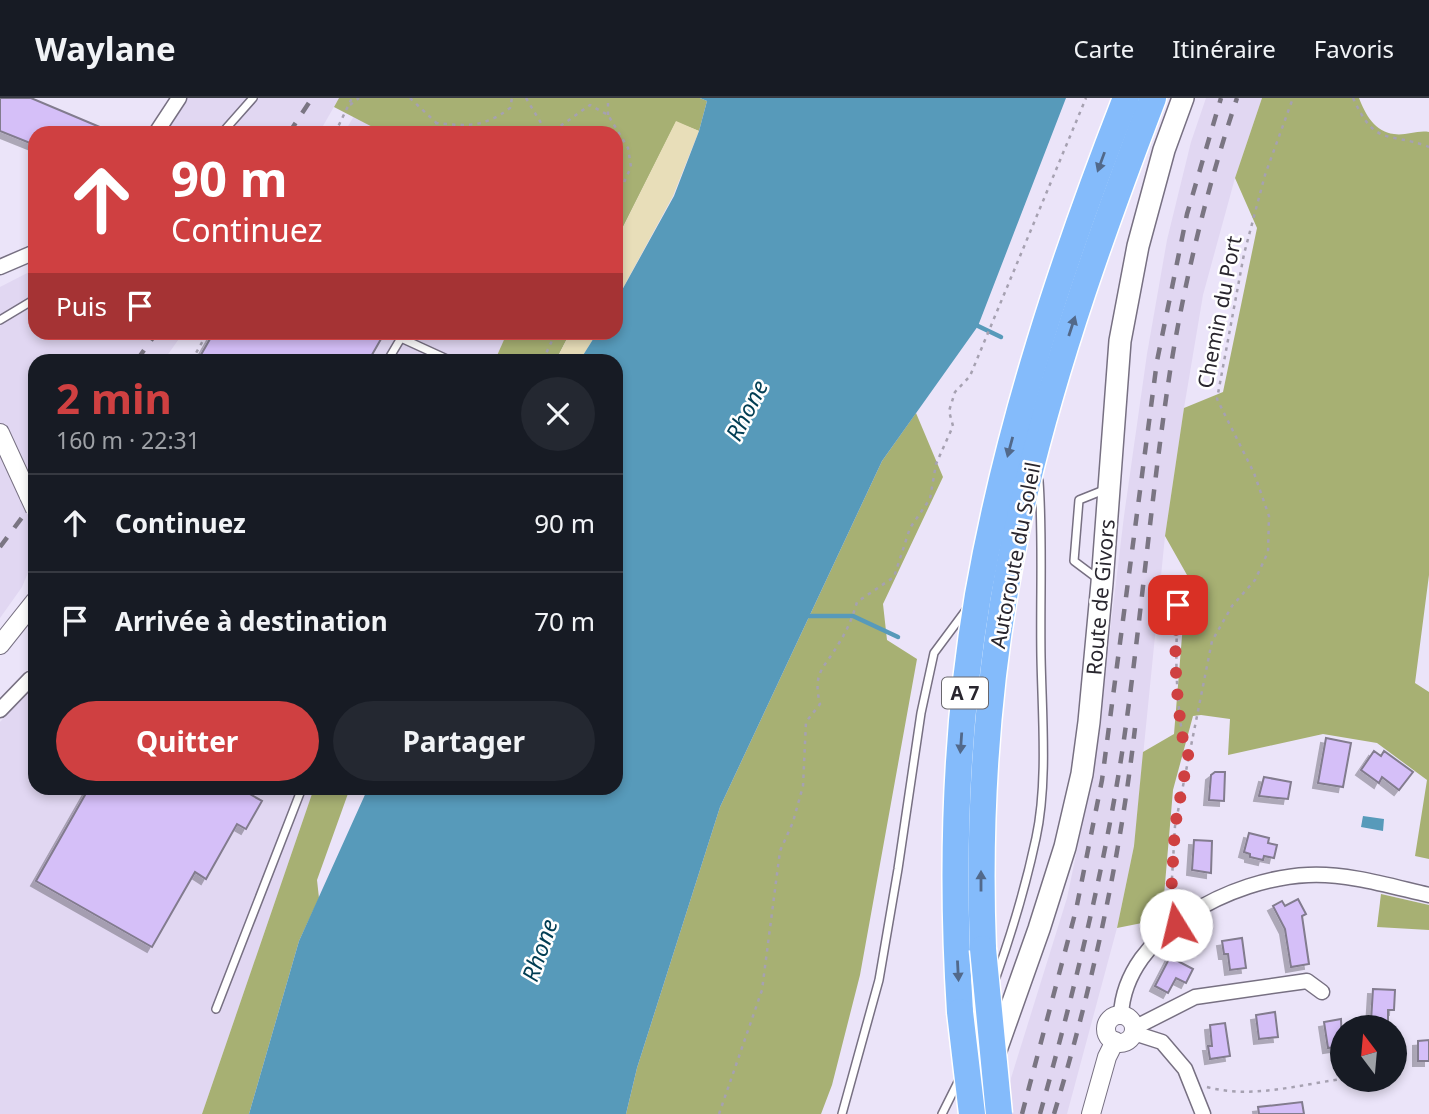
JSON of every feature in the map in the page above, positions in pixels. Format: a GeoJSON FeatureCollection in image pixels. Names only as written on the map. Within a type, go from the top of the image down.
{"type":"FeatureCollection","features":[{"type":"Feature","properties":{"kind":"highway","name":"Autoroute du Soleil"},"geometry":{"type":"LineString","coordinates":[[971,1114],[971,1014],[956,937],[957,804],[964,702],[978,596],[1004,468],[1040,344],[1080,219],[1126,98]]}},
{"type":"Feature","properties":{"kind":"highway","name":"Autoroute du Soleil"},"geometry":{"type":"LineString","coordinates":[[999,1114],[983,949],[983,810],[990,704],[1006,587],[1036,446],[1093,261],[1153,98]]}},
{"type":"Feature","properties":{"kind":"main road","name":"Route de Givors"},"geometry":{"type":"LineString","coordinates":[[971,1114],[984,1089],[1039,929],[1071,825],[1089,722],[1120,341],[1135,260],[1164,149],[1183,98]]}},
{"type":"Feature","properties":{"kind":"street"},"geometry":{"type":"LineString","coordinates":[[161,126],[179,98]]}},
{"type":"Feature","properties":{"kind":"street"},"geometry":{"type":"LineString","coordinates":[[0,267],[28,255]]}},
{"type":"Feature","properties":{"kind":"street"},"geometry":{"type":"LineString","coordinates":[[0,433],[28,494]]}},
{"type":"Feature","properties":{"kind":"street"},"geometry":{"type":"LineString","coordinates":[[0,645],[28,610]]}},
{"type":"Feature","properties":{"kind":"street"},"geometry":{"type":"LineString","coordinates":[[0,710],[28,683]]}},
{"type":"Feature","properties":{"kind":"street"},"geometry":{"type":"LineString","coordinates":[[1121,1015],[1122,997],[1130,976],[1144,954],[1176,925],[1227,894],[1263,881],[1308,875],[1367,880],[1429,895]]}},
{"type":"Feature","properties":{"kind":"street"},"geometry":{"type":"LineString","coordinates":[[1203,1114],[1185,1069],[1162,1042],[1134,1030],[1130,1019],[1121,1015],[1112,1018],[1107,1024],[1108,1036],[1123,1042],[1129,1039],[1134,1030],[1195,997],[1307,981],[1322,992]]}},
{"type":"Feature","properties":{"kind":"street"},"geometry":{"type":"LineString","coordinates":[[1091,1114],[1107,1057],[1115,1041]]}},
{"type":"Feature","properties":{"kind":"lane"},"geometry":{"type":"LineString","coordinates":[[228,126],[253,98]]}},
{"type":"Feature","properties":{"kind":"lane"},"geometry":{"type":"LineString","coordinates":[[0,320],[28,303]]}},
{"type":"Feature","properties":{"kind":"lane"},"geometry":{"type":"LineString","coordinates":[[411,340],[437,354]]}},
{"type":"Feature","properties":{"kind":"lane"},"geometry":{"type":"LineString","coordinates":[[971,1014],[1012,930],[1038,825],[1042,752],[1042,524],[1036,446]]}},
{"type":"Feature","properties":{"kind":"lane"},"geometry":{"type":"LineString","coordinates":[[1102,583],[1074,561],[1079,500],[1108,488]]}},
{"type":"Feature","properties":{"kind":"lane"},"geometry":{"type":"LineString","coordinates":[[842,1114],[879,980],[921,713],[934,653],[978,596]]}},
{"type":"Feature","properties":{"kind":"lane"},"geometry":{"type":"LineString","coordinates":[[216,1009],[299,795]]}},
{"type":"Feature","properties":{"kind":"lane"},"geometry":{"type":"LineString","coordinates":[[942,1114],[955,1091],[973,1041]]}},
{"type":"Feature","properties":{"kind":"path"},"geometry":{"type":"LineString","coordinates":[[339,126],[352,98]]}},
{"type":"Feature","properties":{"kind":"path"},"geometry":{"type":"LineString","coordinates":[[350,105],[359,98]]}},
{"type":"Feature","properties":{"kind":"path"},"geometry":{"type":"LineString","coordinates":[[410,98],[439,126]]}},
{"type":"Feature","properties":{"kind":"path"},"geometry":{"type":"LineString","coordinates":[[435,123],[467,126],[495,120],[510,108],[512,98]]}},
{"type":"Feature","properties":{"kind":"path"},"geometry":{"type":"LineString","coordinates":[[526,98],[541,126]]}},
{"type":"Feature","properties":{"kind":"path"},"geometry":{"type":"LineString","coordinates":[[608,98],[608,115]]}},
{"type":"Feature","properties":{"kind":"path"},"geometry":{"type":"LineString","coordinates":[[719,1114],[762,990],[780,850],[793,821],[803,786],[806,722],[820,704],[816,688],[824,663],[838,645],[857,602],[894,578],[910,528],[930,499],[936,464],[953,426],[949,411],[955,392],[970,376],[1086,98]]}},
{"type":"Feature","properties":{"kind":"path","name":"Chemin du Port"},"geometry":{"type":"LineString","coordinates":[[1176,925],[1170,914],[1175,826],[1212,641],[1232,606],[1255,580],[1268,552],[1269,516],[1254,473],[1217,399],[1244,254],[1265,175],[1293,98]]}},
{"type":"Feature","properties":{"kind":"path"},"geometry":{"type":"LineString","coordinates":[[1353,98],[1373,130],[1386,138],[1414,141],[1429,147]]}},
{"type":"Feature","properties":{"kind":"path"},"geometry":{"type":"LineString","coordinates":[[560,126],[590,105],[608,115],[615,126]]}},
{"type":"Feature","properties":{"kind":"path"},"geometry":{"type":"LineString","coordinates":[[623,140],[628,148],[631,167],[623,185]]}},
{"type":"Feature","properties":{"kind":"path"},"geometry":{"type":"LineString","coordinates":[[1181,579],[1175,632],[1176,696],[1183,740],[1190,745]]}},
{"type":"Feature","properties":{"kind":"path"},"geometry":{"type":"LineString","coordinates":[[1190,1083],[1224,1092],[1247,1093],[1330,1081]]}},
{"type":"Feature","properties":{"kind":"shaded area"},"geometry":{"type":"Polygon","coordinates":[[[184,98],[339,98],[323,126],[167,126],[184,98]]]}},
{"type":"Feature","properties":{"kind":"shaded area"},"geometry":{"type":"Polygon","coordinates":[[[1206,98],[1262,98],[1235,178],[1203,295],[1165,536],[1134,846],[1117,928],[1067,1114],[1011,1114],[1007,1091],[1067,898],[1093,773],[1124,516],[1147,354],[1167,240],[1191,142],[1206,98]]]}},
{"type":"Feature","properties":{"kind":"shaded area"},"geometry":{"type":"Polygon","coordinates":[[[354,116],[372,126],[348,126],[354,116]]]}},
{"type":"Feature","properties":{"kind":"shaded area"},"geometry":{"type":"Polygon","coordinates":[[[28,273],[28,340],[178,340],[168,354],[28,354],[28,573],[22,587],[0,618],[0,287],[28,273]]]}},
{"type":"Feature","properties":{"kind":"shaded area"},"geometry":{"type":"Polygon","coordinates":[[[209,340],[504,340],[498,354],[201,354],[209,340]]]}},
{"type":"Feature","properties":{"kind":"shaded area"},"geometry":{"type":"Polygon","coordinates":[[[28,692],[28,795],[312,795],[202,1114],[0,1114],[0,722],[28,692]]]}},
{"type":"Feature","properties":{"kind":"green space"},"geometry":{"type":"Polygon","coordinates":[[[339,98],[700,98],[707,101],[699,131],[676,122],[623,227],[623,126],[371,126],[334,107],[339,98]]]}},
{"type":"Feature","properties":{"kind":"green space"},"geometry":{"type":"Polygon","coordinates":[[[1262,98],[1359,98],[1376,126],[1387,133],[1429,132],[1429,575],[1415,683],[1429,692],[1429,859],[1415,856],[1427,780],[1377,743],[1323,734],[1228,755],[1230,719],[1193,716],[1173,790],[1162,919],[1117,928],[1134,846],[1143,752],[1174,734],[1187,575],[1165,536],[1184,408],[1223,392],[1257,228],[1235,178],[1262,98]]]}},
{"type":"Feature","properties":{"kind":"green space"},"geometry":{"type":"Polygon","coordinates":[[[504,340],[566,340],[559,354],[498,354],[504,340]]]}},
{"type":"Feature","properties":{"kind":"green space"},"geometry":{"type":"Polygon","coordinates":[[[916,413],[943,477],[883,604],[887,640],[917,659],[860,975],[832,1085],[821,1114],[626,1114],[637,1068],[720,807],[882,461],[916,413]]]}},
{"type":"Feature","properties":{"kind":"green space"},"geometry":{"type":"Polygon","coordinates":[[[312,795],[347,795],[317,880],[319,898],[299,941],[249,1114],[202,1114],[312,795]]]}},
{"type":"Feature","properties":{"kind":"green space"},"geometry":{"type":"Polygon","coordinates":[[[1381,894],[1429,905],[1429,930],[1377,927],[1381,894]]]}},
{"type":"Feature","properties":{"kind":"sand"},"geometry":{"type":"Polygon","coordinates":[[[676,121],[699,131],[673,196],[623,288],[623,227],[676,121]]]}},
{"type":"Feature","properties":{"kind":"sand"},"geometry":{"type":"Polygon","coordinates":[[[566,340],[593,340],[584,354],[559,354],[566,340]]]}},
{"type":"Feature","properties":{"kind":"water","name":"Rhone"},"geometry":{"type":"Polygon","coordinates":[[[700,98],[1066,98],[978,326],[882,461],[720,807],[637,1068],[626,1114],[249,1114],[299,941],[365,795],[623,795],[623,354],[584,354],[593,340],[623,340],[623,288],[674,196],[699,131],[707,101],[700,98]]]}},
{"type":"Feature","properties":{"kind":"water"},"geometry":{"type":"Polygon","coordinates":[[[1363,816],[1384,819],[1383,831],[1361,827],[1363,816]]]}},
{"type":"Feature","properties":{"kind":"building"},"geometry":{"type":"Polygon","coordinates":[[[0,98],[31,98],[97,126],[28,126],[28,142],[0,131],[0,98]]]}},
{"type":"Feature","properties":{"kind":"building"},"geometry":{"type":"Polygon","coordinates":[[[209,340],[380,340],[372,354],[201,354],[209,340]]]}},
{"type":"Feature","properties":{"kind":"building"},"geometry":{"type":"Polygon","coordinates":[[[1326,738],[1351,743],[1343,787],[1318,783],[1326,738]]]}},
{"type":"Feature","properties":{"kind":"building"},"geometry":{"type":"Polygon","coordinates":[[[1374,751],[1381,756],[1384,751],[1413,772],[1399,790],[1382,777],[1379,783],[1361,770],[1374,751]]]}},
{"type":"Feature","properties":{"kind":"building"},"geometry":{"type":"Polygon","coordinates":[[[1225,772],[1224,801],[1209,800],[1211,775],[1225,772]]]}},
{"type":"Feature","properties":{"kind":"building"},"geometry":{"type":"Polygon","coordinates":[[[1264,777],[1291,782],[1288,799],[1259,796],[1264,777]]]}},
{"type":"Feature","properties":{"kind":"building"},"geometry":{"type":"Polygon","coordinates":[[[85,795],[251,795],[262,801],[246,829],[237,824],[206,879],[195,872],[152,947],[36,881],[85,795]]]}},
{"type":"Feature","properties":{"kind":"building"},"geometry":{"type":"Polygon","coordinates":[[[1249,833],[1269,838],[1268,843],[1277,845],[1274,858],[1264,856],[1263,860],[1250,857],[1250,854],[1244,852],[1249,833]]]}},
{"type":"Feature","properties":{"kind":"building"},"geometry":{"type":"Polygon","coordinates":[[[1194,840],[1212,841],[1211,873],[1192,870],[1194,840]]]}},
{"type":"Feature","properties":{"kind":"building"},"geometry":{"type":"Polygon","coordinates":[[[1298,899],[1306,914],[1302,916],[1309,964],[1291,967],[1285,929],[1273,906],[1282,901],[1285,906],[1298,899]]]}},
{"type":"Feature","properties":{"kind":"building"},"geometry":{"type":"Polygon","coordinates":[[[1242,938],[1246,968],[1230,970],[1228,954],[1224,954],[1222,941],[1242,938]]]}},
{"type":"Feature","properties":{"kind":"building"},"geometry":{"type":"Polygon","coordinates":[[[1170,957],[1193,969],[1186,983],[1176,978],[1168,993],[1155,986],[1170,957]]]}},
{"type":"Feature","properties":{"kind":"building"},"geometry":{"type":"Polygon","coordinates":[[[1373,989],[1395,990],[1394,1010],[1388,1010],[1388,1015],[1371,1015],[1373,989]]]}},
{"type":"Feature","properties":{"kind":"building"},"geometry":{"type":"Polygon","coordinates":[[[1275,1012],[1278,1037],[1259,1039],[1256,1015],[1275,1012]]]}},
{"type":"Feature","properties":{"kind":"building"},"geometry":{"type":"Polygon","coordinates":[[[1330,1021],[1330,1048],[1328,1048],[1324,1022],[1330,1021]]]}},
{"type":"Feature","properties":{"kind":"building"},"geometry":{"type":"Polygon","coordinates":[[[1225,1023],[1230,1056],[1210,1059],[1210,1025],[1225,1023]]]}},
{"type":"Feature","properties":{"kind":"building"},"geometry":{"type":"Polygon","coordinates":[[[1429,1040],[1429,1061],[1418,1061],[1418,1041],[1429,1040]]]}},
{"type":"Feature","properties":{"kind":"building"},"geometry":{"type":"Polygon","coordinates":[[[1302,1102],[1304,1114],[1259,1114],[1258,1107],[1302,1102]]]}},
{"type":"Feature","properties":{"kind":"waterway"},"geometry":{"type":"LineString","coordinates":[[978,326],[1001,337]]}},
{"type":"Feature","properties":{"kind":"waterway"},"geometry":{"type":"LineString","coordinates":[[808,616],[853,616],[898,637]]}},
{"type":"Feature","properties":{"kind":"railway"},"geometry":{"type":"LineString","coordinates":[[294,126],[312,98]]}},
{"type":"Feature","properties":{"kind":"railway"},"geometry":{"type":"LineString","coordinates":[[1022,1114],[1076,910],[1102,780],[1157,361],[1187,214],[1221,98]]}},
{"type":"Feature","properties":{"kind":"railway"},"geometry":{"type":"LineString","coordinates":[[1040,1114],[1086,935],[1114,799],[1129,705],[1164,413],[1177,331],[1199,230],[1237,98]]}},
{"type":"Feature","properties":{"kind":"railway"},"geometry":{"type":"LineString","coordinates":[[141,354],[151,340]]}},
{"type":"Feature","properties":{"kind":"railway"},"geometry":{"type":"LineString","coordinates":[[0,547],[28,509]]}},
{"type":"Feature","properties":{"kind":"railway"},"geometry":{"type":"LineString","coordinates":[[1054,1114],[1081,1019],[1103,923],[1135,728]]}},
{"type":"Feature","properties":{"kind":"route"},"geometry":{"type":"LineString","coordinates":[[1176,925],[1170,914],[1175,826],[1190,745],[1183,740],[1176,696],[1175,632],[1178,605]]}}]}
